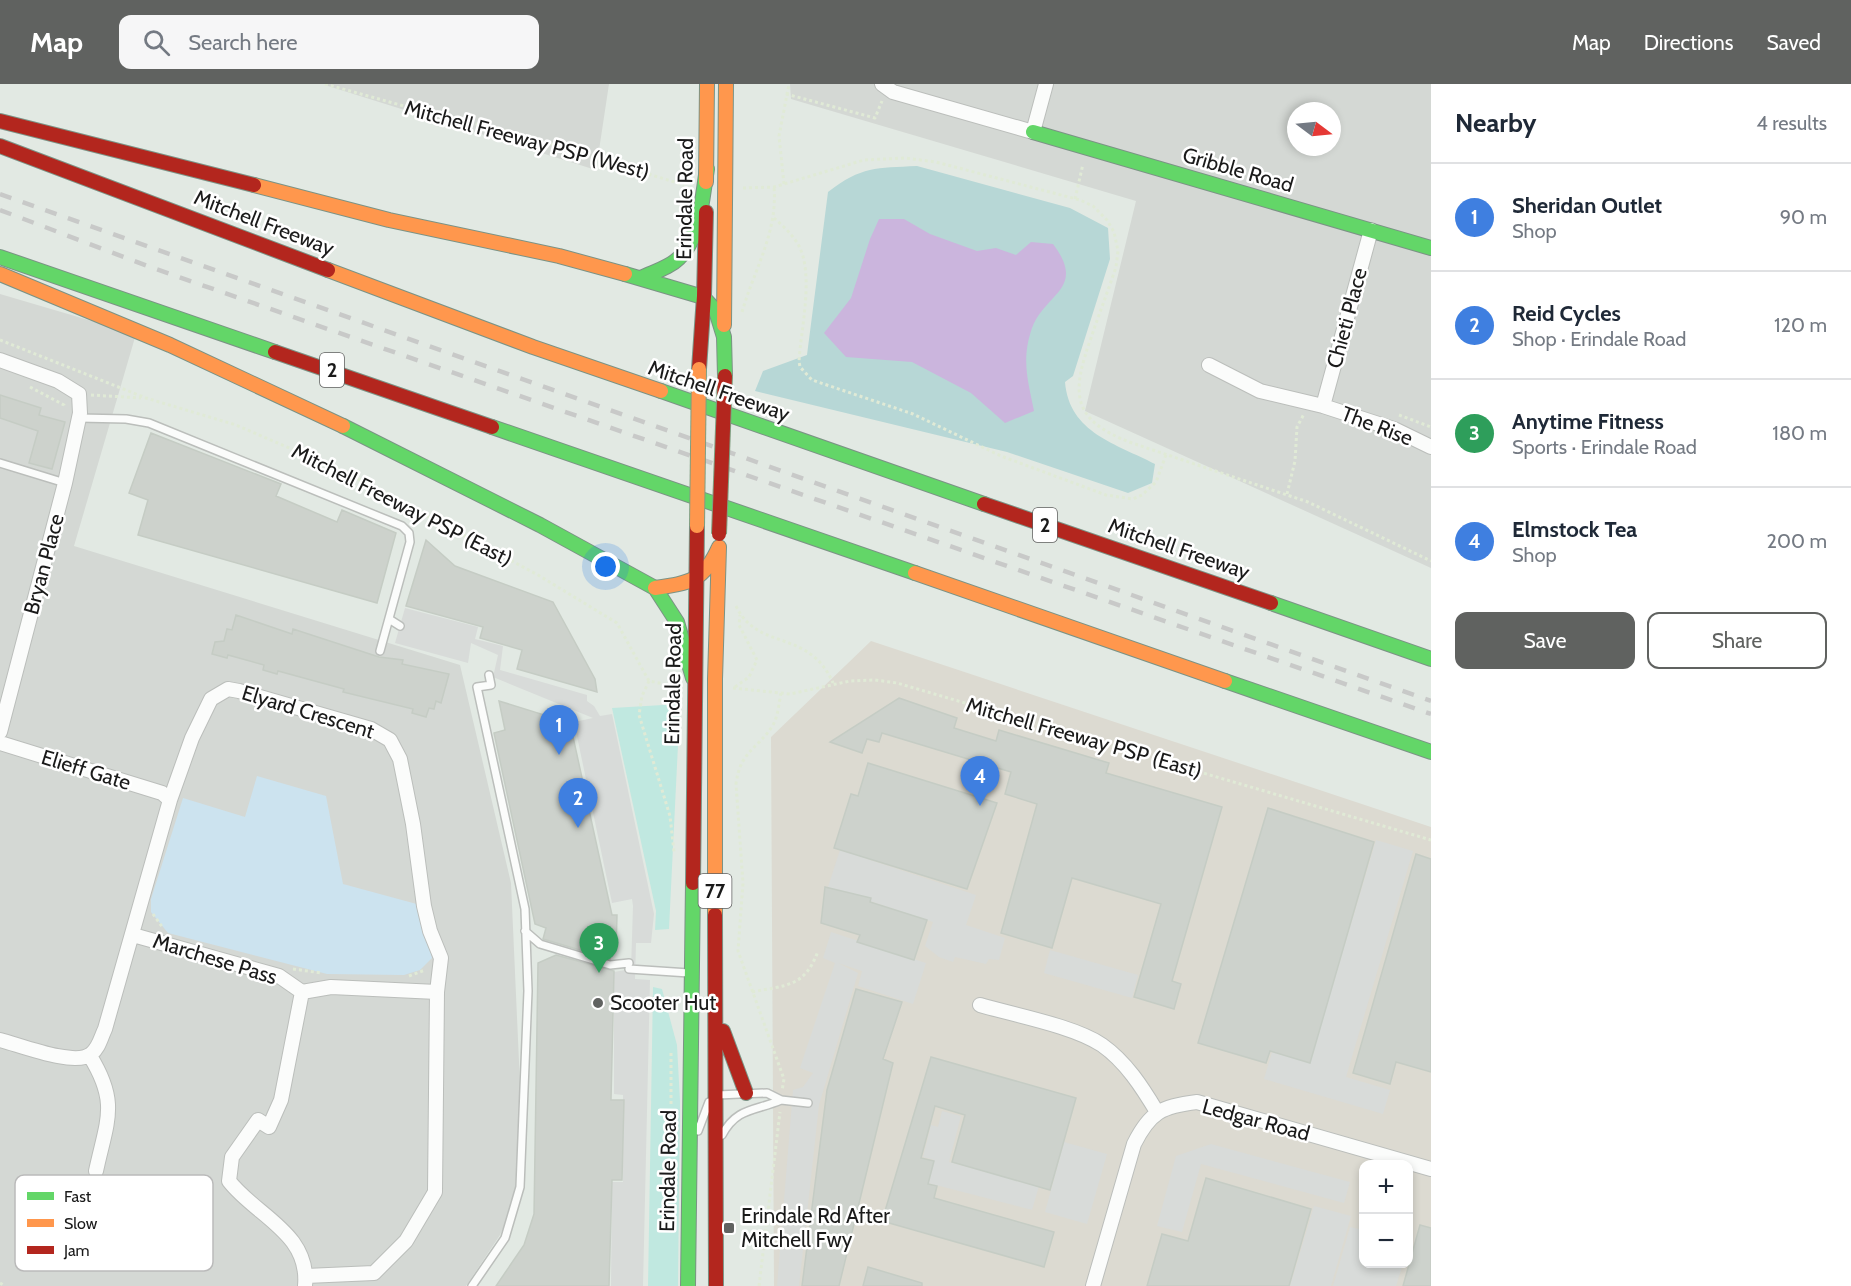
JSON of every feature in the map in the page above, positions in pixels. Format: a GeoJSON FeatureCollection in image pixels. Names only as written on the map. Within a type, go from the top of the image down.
{"type":"FeatureCollection","features":[{"type":"Feature","properties":{"kind":"main road","name":"Erindale Road"},"geometry":{"type":"LineString","coordinates":[[688,1286],[694,582],[699,369],[704,296],[707,84]]}},
{"type":"Feature","properties":{"kind":"main road","name":"Erindale Road"},"geometry":{"type":"LineString","coordinates":[[716,1286],[715,679],[725,376],[726,84]]}},
{"type":"Feature","properties":{"kind":"main road"},"geometry":{"type":"LineString","coordinates":[[0,121],[96,143],[389,220],[559,256],[704,296],[717,310],[724,337]]}},
{"type":"Feature","properties":{"kind":"main road","name":"Gribble Road"},"geometry":{"type":"LineString","coordinates":[[1032,132],[1431,248]]}},
{"type":"Feature","properties":{"kind":"main road","name":"Mitchell Freeway"},"geometry":{"type":"LineString","coordinates":[[0,146],[533,347],[1431,658]]}},
{"type":"Feature","properties":{"kind":"main road"},"geometry":{"type":"LineString","coordinates":[[641,278],[679,258],[687,249],[693,237],[707,168]]}},
{"type":"Feature","properties":{"kind":"main road","name":"2"},"geometry":{"type":"LineString","coordinates":[[0,257],[1431,752]]}},
{"type":"Feature","properties":{"kind":"main road"},"geometry":{"type":"LineString","coordinates":[[0,274],[170,345],[362,435],[540,525],[655,588],[677,622],[693,678]]}},
{"type":"Feature","properties":{"kind":"main road"},"geometry":{"type":"LineString","coordinates":[[655,588],[694,582],[705,574],[719,541]]}},
{"type":"Feature","properties":{"kind":"main road"},"geometry":{"type":"LineString","coordinates":[[716,1004],[730,1055],[746,1093]]}},
{"type":"Feature","properties":{"kind":"street"},"geometry":{"type":"LineString","coordinates":[[884,86],[1032,132],[1046,84]]}},
{"type":"Feature","properties":{"kind":"street","name":"Chieti Place"},"geometry":{"type":"LineString","coordinates":[[1323,406],[1371,230]]}},
{"type":"Feature","properties":{"kind":"street"},"geometry":{"type":"LineString","coordinates":[[0,360],[58,381],[79,394]]}},
{"type":"Feature","properties":{"kind":"street","name":"The Rise"},"geometry":{"type":"LineString","coordinates":[[1209,365],[1260,391],[1323,406],[1394,429],[1431,447]]}},
{"type":"Feature","properties":{"kind":"street","name":"Bryan Place"},"geometry":{"type":"LineString","coordinates":[[0,732],[65,483],[73,417],[79,394]]}},
{"type":"Feature","properties":{"kind":"street","name":"Elyard Crescent"},"geometry":{"type":"LineString","coordinates":[[90,1056],[96,1049],[105,1029],[144,901],[170,800],[211,699],[228,689],[323,715],[385,736],[399,759],[413,824],[424,906],[430,931],[441,958],[437,992],[435,1192],[406,1241],[374,1274],[305,1281]]}},
{"type":"Feature","properties":{"kind":"street","name":"Elieff Gate"},"geometry":{"type":"LineString","coordinates":[[0,743],[162,793],[170,800]]}},
{"type":"Feature","properties":{"kind":"street","name":"Marchese Pass"},"geometry":{"type":"LineString","coordinates":[[133,934],[279,976],[302,992],[331,987],[437,992]]}},
{"type":"Feature","properties":{"kind":"street"},"geometry":{"type":"LineString","coordinates":[[302,992],[279,1107],[269,1127],[258,1120],[232,1157],[229,1181],[241,1197],[288,1233],[302,1256],[305,1281]]}},
{"type":"Feature","properties":{"kind":"street"},"geometry":{"type":"LineString","coordinates":[[980,1005],[1080,1035],[1100,1044],[1132,1075],[1157,1112],[1144,1125],[1134,1144],[1093,1286]]}},
{"type":"Feature","properties":{"kind":"street"},"geometry":{"type":"LineString","coordinates":[[0,1040],[72,1059],[90,1056],[105,1083],[110,1101],[96,1171]]}},
{"type":"Feature","properties":{"kind":"street","name":"Ledgar Road"},"geometry":{"type":"LineString","coordinates":[[1157,1112],[1175,1105],[1197,1102],[1431,1169]]}},
{"type":"Feature","properties":{"kind":"lane"},"geometry":{"type":"LineString","coordinates":[[73,417],[126,419],[149,423],[402,526],[409,533],[410,542],[380,651]]}},
{"type":"Feature","properties":{"kind":"lane"},"geometry":{"type":"LineString","coordinates":[[0,463],[65,483]]}},
{"type":"Feature","properties":{"kind":"lane"},"geometry":{"type":"LineString","coordinates":[[389,619],[400,626]]}},
{"type":"Feature","properties":{"kind":"lane"},"geometry":{"type":"LineString","coordinates":[[472,1286],[505,1238],[520,1187],[528,990],[525,909],[477,687],[491,685],[489,675]]}},
{"type":"Feature","properties":{"kind":"lane"},"geometry":{"type":"LineString","coordinates":[[525,931],[540,944],[610,965],[691,973]]}},
{"type":"Feature","properties":{"kind":"lane"},"geometry":{"type":"LineString","coordinates":[[689,1155],[706,1105],[717,1095],[767,1093],[781,1100],[808,1103]]}},
{"type":"Feature","properties":{"kind":"lane"},"geometry":{"type":"LineString","coordinates":[[717,1146],[732,1119],[754,1107],[766,1106],[781,1100]]}},
{"type":"Feature","properties":{"kind":"path","name":"Mitchell Freeway PSP (West)"},"geometry":{"type":"LineString","coordinates":[[325,84],[429,113],[515,133],[690,186]]}},
{"type":"Feature","properties":{"kind":"path"},"geometry":{"type":"LineString","coordinates":[[784,184],[779,136],[789,84]]}},
{"type":"Feature","properties":{"kind":"path"},"geometry":{"type":"LineString","coordinates":[[786,94],[875,118],[884,86]]}},
{"type":"Feature","properties":{"kind":"path"},"geometry":{"type":"LineString","coordinates":[[735,188],[774,187],[853,162],[874,159],[915,159],[1080,200],[1097,209],[1114,232],[1118,256],[1080,370],[1080,400],[1089,417],[1104,431],[1166,455],[1287,494],[1328,511],[1431,561]]}},
{"type":"Feature","properties":{"kind":"path"},"geometry":{"type":"LineString","coordinates":[[740,320],[774,218],[774,187]]}},
{"type":"Feature","properties":{"kind":"path"},"geometry":{"type":"LineString","coordinates":[[774,218],[798,244],[803,255],[806,281],[799,361],[800,367],[812,380],[913,414],[1001,456],[1106,495],[1133,499],[1142,495],[1156,482],[1166,455]]}},
{"type":"Feature","properties":{"kind":"path","name":"Mitchell Freeway PSP (East)"},"geometry":{"type":"LineString","coordinates":[[0,340],[146,398],[236,425],[347,473],[538,575],[617,623],[649,681],[664,684]]}},
{"type":"Feature","properties":{"kind":"path"},"geometry":{"type":"LineString","coordinates":[[27,386],[64,405],[73,417]]}},
{"type":"Feature","properties":{"kind":"path"},"geometry":{"type":"LineString","coordinates":[[79,394],[146,398]]}},
{"type":"Feature","properties":{"kind":"path"},"geometry":{"type":"LineString","coordinates":[[1287,494],[1295,461],[1297,426],[1308,402]]}},
{"type":"Feature","properties":{"kind":"path","name":"Mitchell Freeway PSP (East)"},"geometry":{"type":"LineString","coordinates":[[833,683],[818,658],[806,648],[763,633],[740,615],[739,625],[758,660],[749,677],[733,688],[790,694],[833,683],[875,680],[897,683],[1431,840]]}},
{"type":"Feature","properties":{"kind":"path"},"geometry":{"type":"LineString","coordinates":[[743,883],[736,784],[738,769],[744,757],[775,722],[782,693]]}},
{"type":"Feature","properties":{"kind":"path"},"geometry":{"type":"LineString","coordinates":[[144,901],[167,935]]}},
{"type":"Feature","properties":{"kind":"path"},"geometry":{"type":"LineString","coordinates":[[752,992],[798,981],[812,968],[818,951]]}},
{"type":"Feature","properties":{"kind":"path"},"geometry":{"type":"LineString","coordinates":[[405,978],[430,968]]}},
{"type":"Feature","properties":{"kind":"path"},"geometry":{"type":"LineString","coordinates":[[292,969],[327,974]]}},
{"type":"Feature","properties":{"kind":"path"},"geometry":{"type":"LineString","coordinates":[[0,1282],[5,1286]]}},
{"type":"Feature","properties":{"kind":"shaded area"},"geometry":{"type":"Polygon","coordinates":[[[326,84],[609,84],[596,170],[328,86],[326,84]]]}},
{"type":"Feature","properties":{"kind":"shaded area"},"geometry":{"type":"Polygon","coordinates":[[[790,84],[1431,84],[1431,568],[1085,411],[1136,201],[791,99],[790,84]]]}},
{"type":"Feature","properties":{"kind":"shaded area"},"geometry":{"type":"Polygon","coordinates":[[[917,166],[1070,208],[1108,228],[1110,259],[1073,376],[1065,382],[1068,399],[1075,414],[1085,425],[1111,443],[1155,464],[1152,483],[1128,493],[1007,452],[755,391],[763,371],[807,355],[828,192],[850,177],[870,170],[917,166]]]}},
{"type":"Feature","properties":{"kind":"shaded area"},"geometry":{"type":"Polygon","coordinates":[[[879,219],[904,219],[930,234],[977,251],[996,248],[1016,255],[1031,242],[1053,244],[1066,271],[1065,281],[1038,316],[1029,339],[1026,360],[1034,411],[1005,423],[971,393],[912,362],[846,357],[824,333],[851,298],[870,239],[879,219]]]}},
{"type":"Feature","properties":{"kind":"shaded area"},"geometry":{"type":"Polygon","coordinates":[[[0,294],[136,334],[74,546],[460,665],[511,883],[523,1151],[515,1202],[500,1235],[466,1286],[0,1286],[0,294]]]}},
{"type":"Feature","properties":{"kind":"shaded area"},"geometry":{"type":"Polygon","coordinates":[[[405,608],[478,627],[475,639],[503,646],[500,670],[587,695],[587,701],[594,706],[600,716],[612,714],[654,914],[651,943],[636,943],[635,979],[650,980],[643,1286],[611,1286],[612,1182],[623,1182],[623,1095],[614,1094],[614,972],[631,969],[633,906],[632,899],[612,903],[574,722],[593,718],[493,677],[498,655],[471,643],[468,663],[395,643],[405,608]]]}},
{"type":"Feature","properties":{"kind":"shaded area"},"geometry":{"type":"Polygon","coordinates":[[[871,641],[1431,827],[1431,1286],[774,1286],[771,737],[871,641]]]}},
{"type":"Feature","properties":{"kind":"shaded area"},"geometry":{"type":"Polygon","coordinates":[[[680,704],[669,929],[655,930],[656,911],[612,708],[680,704]]]}},
{"type":"Feature","properties":{"kind":"shaded area"},"geometry":{"type":"Polygon","coordinates":[[[257,776],[326,796],[343,884],[424,906],[424,920],[432,958],[420,970],[404,975],[327,974],[168,933],[151,912],[151,899],[183,798],[245,817],[257,776]]]}},
{"type":"Feature","properties":{"kind":"shaded area"},"geometry":{"type":"Polygon","coordinates":[[[1376,840],[1413,851],[1346,1077],[1390,1090],[1383,1114],[1264,1079],[1272,1052],[1310,1062],[1376,840]]]}},
{"type":"Feature","properties":{"kind":"shaded area"},"geometry":{"type":"Polygon","coordinates":[[[840,850],[976,895],[966,925],[1005,938],[999,960],[989,959],[986,964],[955,957],[953,962],[939,957],[925,946],[933,922],[828,887],[840,850]]]}},
{"type":"Feature","properties":{"kind":"shaded area"},"geometry":{"type":"Polygon","coordinates":[[[831,932],[926,963],[913,1004],[858,986],[862,971],[838,963],[858,973],[819,1105],[799,1286],[777,1286],[793,1090],[803,1087],[813,1073],[800,1068],[835,963],[823,958],[831,932]]]}},
{"type":"Feature","properties":{"kind":"shaded area"},"geometry":{"type":"Polygon","coordinates":[[[1050,950],[1138,975],[1132,998],[1044,973],[1050,950]]]}},
{"type":"Feature","properties":{"kind":"shaded area"},"geometry":{"type":"Polygon","coordinates":[[[653,987],[662,989],[677,1045],[680,1101],[678,1286],[648,1286],[653,987]]]}},
{"type":"Feature","properties":{"kind":"shaded area"},"geometry":{"type":"Polygon","coordinates":[[[942,1111],[961,1116],[949,1162],[1039,1186],[1032,1210],[928,1183],[934,1160],[923,1157],[931,1125],[938,1127],[942,1111]]]}},
{"type":"Feature","properties":{"kind":"shaded area"},"geometry":{"type":"Polygon","coordinates":[[[1064,1142],[1107,1154],[1087,1224],[1045,1212],[1064,1142]]]}},
{"type":"Feature","properties":{"kind":"shaded area"},"geometry":{"type":"Polygon","coordinates":[[[1211,1144],[1350,1182],[1344,1203],[1201,1164],[1182,1232],[1157,1226],[1176,1156],[1211,1144]]]}},
{"type":"Feature","properties":{"kind":"shaded area"},"geometry":{"type":"Polygon","coordinates":[[[1314,1206],[1351,1216],[1331,1286],[1290,1286],[1314,1206]]]}},
{"type":"Feature","properties":{"kind":"shaded area"},"geometry":{"type":"Polygon","coordinates":[[[1350,1227],[1359,1229],[1359,1268],[1402,1268],[1396,1286],[1333,1286],[1350,1227]]]}},
{"type":"Feature","properties":{"kind":"building"},"geometry":{"type":"Polygon","coordinates":[[[0,395],[41,408],[39,415],[65,422],[52,469],[29,463],[38,431],[0,418],[0,395]]]}},
{"type":"Feature","properties":{"kind":"building"},"geometry":{"type":"Polygon","coordinates":[[[151,433],[281,484],[276,496],[337,522],[342,510],[396,533],[377,603],[138,535],[148,500],[129,493],[151,433]]]}},
{"type":"Feature","properties":{"kind":"building"},"geometry":{"type":"Polygon","coordinates":[[[426,540],[455,566],[553,602],[595,679],[597,692],[517,669],[522,650],[480,638],[483,627],[406,606],[426,540]]]}},
{"type":"Feature","properties":{"kind":"building"},"geometry":{"type":"Polygon","coordinates":[[[236,615],[292,634],[293,629],[379,657],[403,660],[402,664],[449,674],[441,703],[436,701],[434,709],[429,708],[426,717],[412,713],[413,709],[343,692],[344,689],[278,671],[277,674],[263,670],[264,665],[228,655],[227,658],[212,654],[215,642],[224,641],[227,629],[232,630],[236,615]]]}},
{"type":"Feature","properties":{"kind":"building"},"geometry":{"type":"Polygon","coordinates":[[[899,698],[957,718],[954,728],[996,741],[999,730],[1109,763],[1106,773],[1222,807],[1172,981],[1181,984],[1174,1009],[1134,997],[1161,904],[1072,878],[1052,948],[1001,933],[1037,804],[1005,794],[1011,772],[882,733],[879,742],[867,739],[862,753],[830,742],[899,698]]]}},
{"type":"Feature","properties":{"kind":"building"},"geometry":{"type":"Polygon","coordinates":[[[499,701],[570,723],[612,915],[617,915],[616,951],[612,952],[610,959],[543,939],[546,928],[535,924],[494,733],[505,730],[499,701]]]}},
{"type":"Feature","properties":{"kind":"building"},"geometry":{"type":"Polygon","coordinates":[[[868,763],[997,803],[967,889],[834,848],[851,794],[858,796],[868,763]]]}},
{"type":"Feature","properties":{"kind":"building"},"geometry":{"type":"Polygon","coordinates":[[[1268,808],[1374,842],[1310,1063],[1270,1051],[1266,1063],[1198,1043],[1268,808]]]}},
{"type":"Feature","properties":{"kind":"building"},"geometry":{"type":"Polygon","coordinates":[[[1416,854],[1431,859],[1431,1072],[1396,1062],[1390,1084],[1353,1073],[1416,854]]]}},
{"type":"Feature","properties":{"kind":"building"},"geometry":{"type":"Polygon","coordinates":[[[825,887],[871,898],[870,902],[927,920],[914,960],[857,942],[860,935],[821,923],[825,887]]]}},
{"type":"Feature","properties":{"kind":"building"},"geometry":{"type":"Polygon","coordinates":[[[556,955],[614,971],[611,1100],[624,1100],[622,1180],[612,1180],[609,1286],[496,1286],[524,1245],[534,1214],[538,963],[556,955]]]}},
{"type":"Feature","properties":{"kind":"building"},"geometry":{"type":"Polygon","coordinates":[[[856,989],[902,1002],[883,1059],[893,1063],[839,1286],[802,1286],[827,1090],[856,989]]]}},
{"type":"Feature","properties":{"kind":"building"},"geometry":{"type":"Polygon","coordinates":[[[931,1057],[1076,1098],[1050,1190],[952,1162],[965,1115],[935,1106],[921,1158],[934,1161],[928,1184],[937,1186],[934,1198],[1054,1232],[1044,1267],[882,1221],[931,1057]]]}},
{"type":"Feature","properties":{"kind":"building"},"geometry":{"type":"Polygon","coordinates":[[[1206,1178],[1311,1209],[1289,1286],[1147,1286],[1162,1234],[1188,1241],[1206,1178]]]}},
{"type":"Feature","properties":{"kind":"building"},"geometry":{"type":"Polygon","coordinates":[[[1420,1225],[1431,1228],[1431,1286],[1403,1286],[1408,1268],[1413,1268],[1413,1250],[1420,1225]]]}},
{"type":"Feature","properties":{"kind":"building"},"geometry":{"type":"Polygon","coordinates":[[[868,1267],[922,1283],[922,1286],[863,1286],[868,1267]]]}},
{"type":"Feature","properties":{"kind":"railway"},"geometry":{"type":"LineString","coordinates":[[0,194],[1431,701]]}},
{"type":"Feature","properties":{"kind":"railway"},"geometry":{"type":"LineString","coordinates":[[0,210],[153,268],[1431,714]]}},
{"type":"Feature","properties":{"kind":"traffic: fast"},"geometry":{"type":"LineString","coordinates":[[1033,132],[1431,248]]}},
{"type":"Feature","properties":{"kind":"traffic: fast"},"geometry":{"type":"LineString","coordinates":[[641,278],[671,264],[686,249],[696,228],[707,169]]}},
{"type":"Feature","properties":{"kind":"traffic: fast"},"geometry":{"type":"LineString","coordinates":[[0,257],[275,352]]}},
{"type":"Feature","properties":{"kind":"traffic: fast"},"geometry":{"type":"LineString","coordinates":[[625,274],[703,297],[716,311],[724,337]]}},
{"type":"Feature","properties":{"kind":"traffic: fast"},"geometry":{"type":"LineString","coordinates":[[724,337],[725,376]]}},
{"type":"Feature","properties":{"kind":"traffic: fast"},"geometry":{"type":"LineString","coordinates":[[661,391],[984,504]]}},
{"type":"Feature","properties":{"kind":"traffic: fast"},"geometry":{"type":"LineString","coordinates":[[343,426],[540,525],[655,588],[677,622],[693,678]]}},
{"type":"Feature","properties":{"kind":"traffic: fast"},"geometry":{"type":"LineString","coordinates":[[492,427],[915,573]]}},
{"type":"Feature","properties":{"kind":"traffic: fast"},"geometry":{"type":"LineString","coordinates":[[1271,603],[1431,659]]}},
{"type":"Feature","properties":{"kind":"traffic: fast"},"geometry":{"type":"LineString","coordinates":[[1225,681],[1431,752]]}},
{"type":"Feature","properties":{"kind":"traffic: fast"},"geometry":{"type":"LineString","coordinates":[[688,1286],[693,883]]}},
{"type":"Feature","properties":{"kind":"traffic: slow"},"geometry":{"type":"LineString","coordinates":[[706,182],[707,84]]}},
{"type":"Feature","properties":{"kind":"traffic: slow"},"geometry":{"type":"LineString","coordinates":[[724,325],[726,84]]}},
{"type":"Feature","properties":{"kind":"traffic: slow"},"geometry":{"type":"LineString","coordinates":[[254,185],[389,220],[559,256],[625,274]]}},
{"type":"Feature","properties":{"kind":"traffic: slow"},"geometry":{"type":"LineString","coordinates":[[328,270],[533,347],[661,391]]}},
{"type":"Feature","properties":{"kind":"traffic: slow"},"geometry":{"type":"LineString","coordinates":[[0,274],[170,345],[343,426]]}},
{"type":"Feature","properties":{"kind":"traffic: slow"},"geometry":{"type":"LineString","coordinates":[[697,526],[699,369]]}},
{"type":"Feature","properties":{"kind":"traffic: slow"},"geometry":{"type":"LineString","coordinates":[[715,915],[715,679],[719,547]]}},
{"type":"Feature","properties":{"kind":"traffic: slow"},"geometry":{"type":"LineString","coordinates":[[655,588],[687,582],[695,578],[708,567],[719,547]]}},
{"type":"Feature","properties":{"kind":"traffic: slow"},"geometry":{"type":"LineString","coordinates":[[915,573],[1225,681]]}},
{"type":"Feature","properties":{"kind":"traffic: jam"},"geometry":{"type":"LineString","coordinates":[[0,121],[254,185]]}},
{"type":"Feature","properties":{"kind":"traffic: jam"},"geometry":{"type":"LineString","coordinates":[[0,146],[328,270]]}},
{"type":"Feature","properties":{"kind":"traffic: jam"},"geometry":{"type":"LineString","coordinates":[[704,296],[706,212]]}},
{"type":"Feature","properties":{"kind":"traffic: jam"},"geometry":{"type":"LineString","coordinates":[[699,369],[704,296]]}},
{"type":"Feature","properties":{"kind":"traffic: jam"},"geometry":{"type":"LineString","coordinates":[[275,352],[492,427]]}},
{"type":"Feature","properties":{"kind":"traffic: jam"},"geometry":{"type":"LineString","coordinates":[[719,534],[725,376]]}},
{"type":"Feature","properties":{"kind":"traffic: jam"},"geometry":{"type":"LineString","coordinates":[[984,504],[1271,603]]}},
{"type":"Feature","properties":{"kind":"traffic: jam"},"geometry":{"type":"LineString","coordinates":[[693,883],[697,526]]}},
{"type":"Feature","properties":{"kind":"traffic: jam"},"geometry":{"type":"LineString","coordinates":[[715,915],[716,1286]]}},
{"type":"Feature","properties":{"kind":"traffic: jam"},"geometry":{"type":"LineString","coordinates":[[723,1031],[746,1093]]}},
{"type":"Feature","properties":{"kind":"place","name":"Sheridan Outlet"},"geometry":{"type":"Point","coordinates":[559,755]}},
{"type":"Feature","properties":{"kind":"place","name":"Elmstock Tea"},"geometry":{"type":"Point","coordinates":[980,806]}},
{"type":"Feature","properties":{"kind":"place","name":"Reid Cycles"},"geometry":{"type":"Point","coordinates":[578,828]}},
{"type":"Feature","properties":{"kind":"place","name":"Anytime Fitness"},"geometry":{"type":"Point","coordinates":[599,973]}},
{"type":"Feature","properties":{"kind":"place","name":"Scooter Hut"},"geometry":{"type":"Point","coordinates":[598,1003]}},
{"type":"Feature","properties":{"kind":"place","name":"Erindale Rd After Mitchell Fwy"},"geometry":{"type":"Point","coordinates":[729,1228]}}]}
